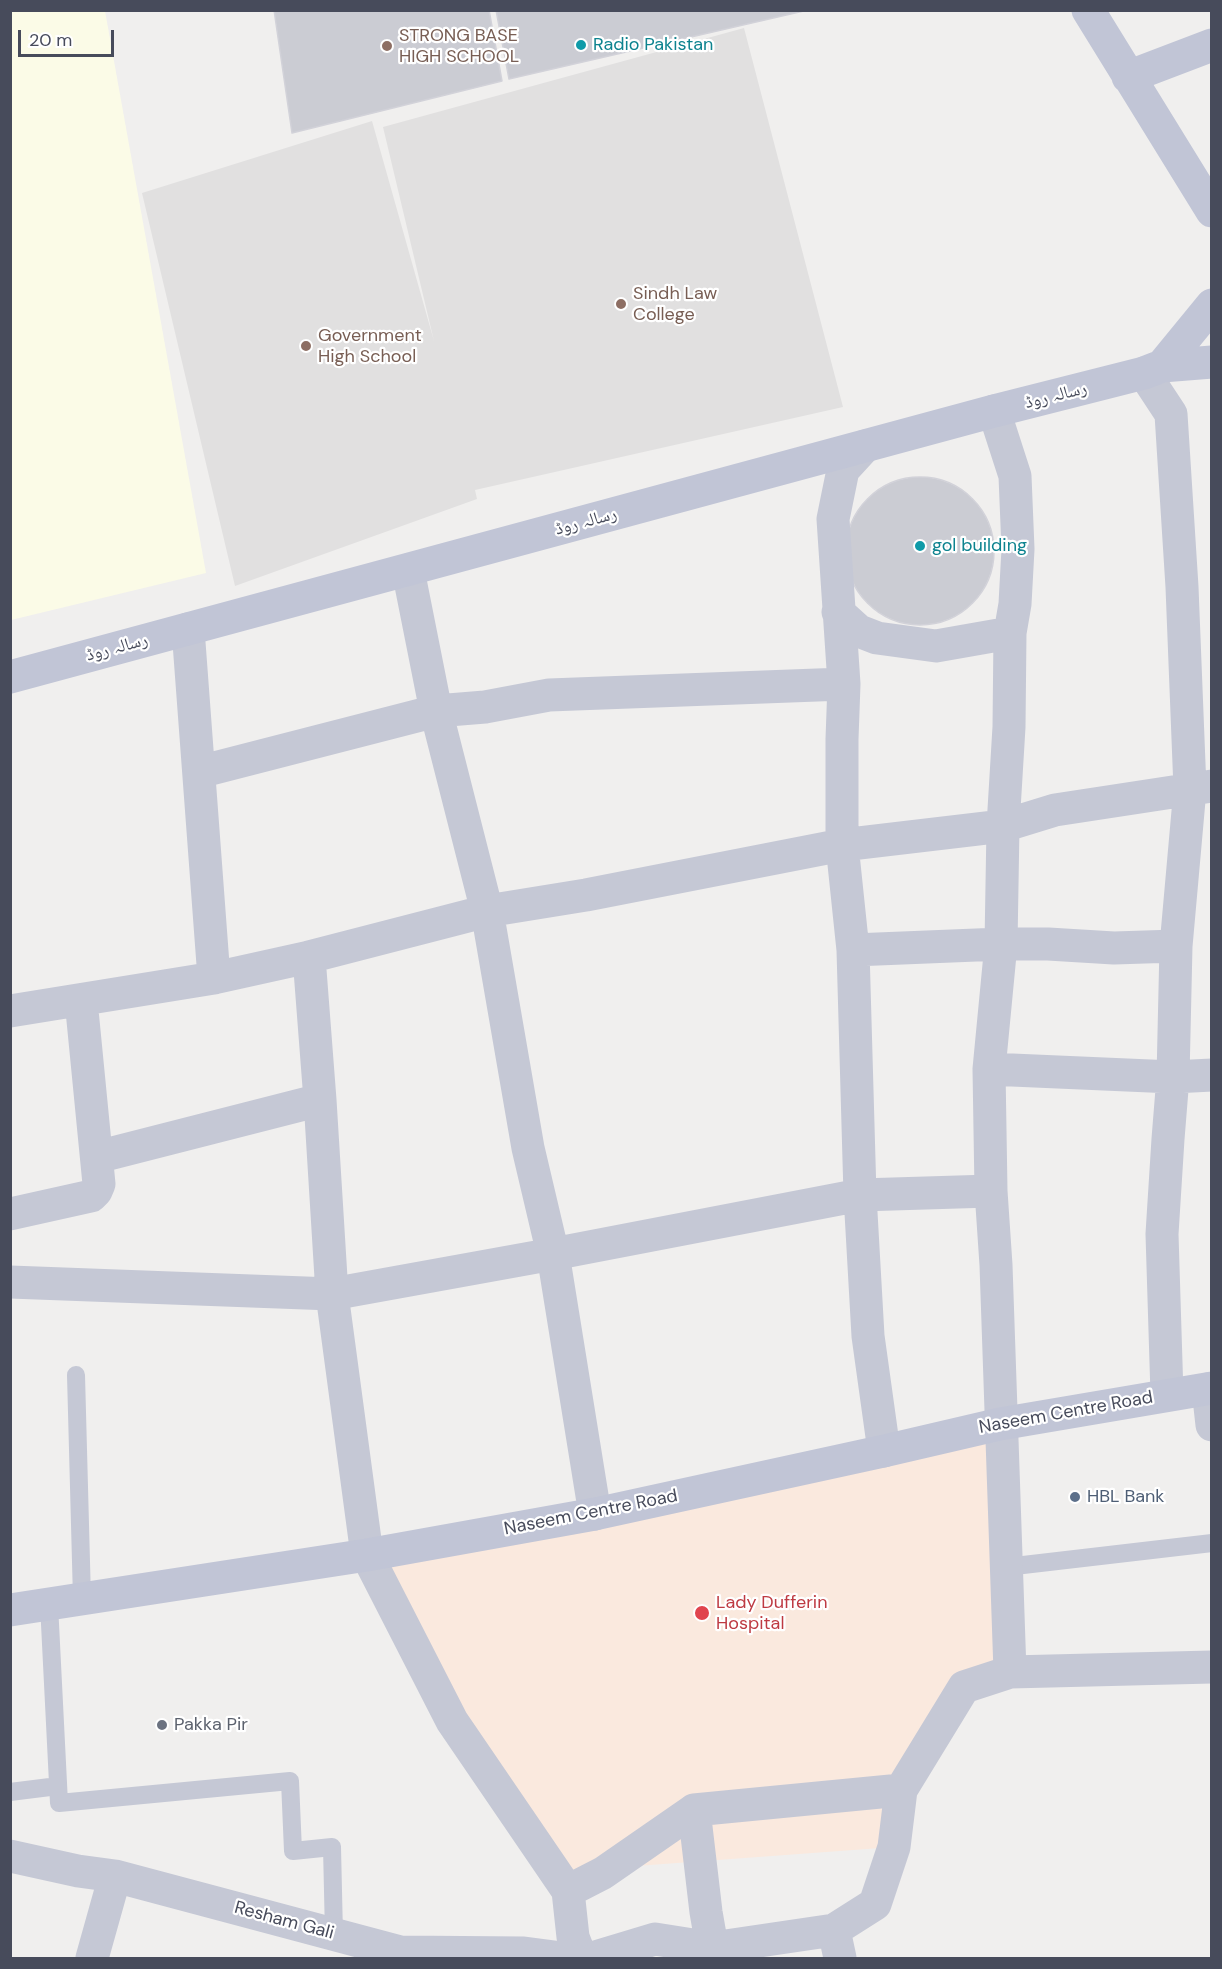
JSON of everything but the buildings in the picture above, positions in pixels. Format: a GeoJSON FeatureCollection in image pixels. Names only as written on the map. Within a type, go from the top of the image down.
{"type":"FeatureCollection","features":[{"type":"Feature","properties":{"kind":"street"},"geometry":{"type":"LineString","coordinates":[[1088,10],[1208,201]]}},
{"type":"Feature","properties":{"kind":"street"},"geometry":{"type":"LineString","coordinates":[[1128,77],[1212,45]]}},
{"type":"Feature","properties":{"kind":"street"},"geometry":{"type":"LineString","coordinates":[[1167,1395],[1162,1234],[1173,1077],[1176,946],[1201,788],[1182,587],[1171,414],[1153,370],[1212,305]]}},
{"type":"Feature","properties":{"kind":"street","name":"رسالہ روڈ"},"geometry":{"type":"LineString","coordinates":[[10,677],[994,411],[1153,370],[1212,362]]}},
{"type":"Feature","properties":{"kind":"street"},"geometry":{"type":"LineString","coordinates":[[994,411],[1015,476],[1018,549],[1015,604],[1010,633],[1001,944],[990,1069],[991,1191],[996,1265],[1010,1672]]}},
{"type":"Feature","properties":{"kind":"street"},"geometry":{"type":"LineString","coordinates":[[864,446],[843,470],[832,519],[844,684],[842,845],[853,950],[860,1195],[868,1336],[884,1451]]}},
{"type":"Feature","properties":{"kind":"street"},"geometry":{"type":"LineString","coordinates":[[408,570],[436,711],[487,911],[528,1148],[553,1254],[595,1514]]}},
{"type":"Feature","properties":{"kind":"street"},"geometry":{"type":"LineString","coordinates":[[838,612],[859,632],[877,638],[936,646],[1010,633]]}},
{"type":"Feature","properties":{"kind":"street"},"geometry":{"type":"LineString","coordinates":[[188,629],[214,978]]}},
{"type":"Feature","properties":{"kind":"street"},"geometry":{"type":"LineString","coordinates":[[199,772],[436,711],[484,707],[549,695],[844,684]]}},
{"type":"Feature","properties":{"kind":"street"},"geometry":{"type":"LineString","coordinates":[[10,1011],[214,978],[309,957],[487,911],[586,895],[842,845],[1003,826],[1055,810],[1201,788]]}},
{"type":"Feature","properties":{"kind":"street"},"geometry":{"type":"LineString","coordinates":[[853,950],[1001,944],[1114,948],[1176,946]]}},
{"type":"Feature","properties":{"kind":"street"},"geometry":{"type":"LineString","coordinates":[[309,957],[332,1294],[367,1555],[452,1721],[568,1891],[573,1937],[564,1958]]}},
{"type":"Feature","properties":{"kind":"street"},"geometry":{"type":"LineString","coordinates":[[10,1214],[91,1196],[99,1184],[81,1000]]}},
{"type":"Feature","properties":{"kind":"street"},"geometry":{"type":"LineString","coordinates":[[990,1069],[1173,1077],[1212,1075]]}},
{"type":"Feature","properties":{"kind":"street"},"geometry":{"type":"LineString","coordinates":[[97,1157],[320,1100]]}},
{"type":"Feature","properties":{"kind":"street"},"geometry":{"type":"LineString","coordinates":[[10,1282],[332,1294],[860,1195],[991,1191]]}},
{"type":"Feature","properties":{"kind":"street"},"geometry":{"type":"LineString","coordinates":[[1210,1389],[1212,1425]]}},
{"type":"Feature","properties":{"kind":"street","name":"Naseem Centre Road"},"geometry":{"type":"LineString","coordinates":[[10,1610],[367,1555],[595,1514],[1000,1424],[1210,1389]]}},
{"type":"Feature","properties":{"kind":"street"},"geometry":{"type":"LineString","coordinates":[[592,1959],[655,1939],[713,1953],[837,1944],[875,1904],[894,1847],[901,1790],[964,1687],[1010,1672],[1212,1667]]}},
{"type":"Feature","properties":{"kind":"street"},"geometry":{"type":"LineString","coordinates":[[568,1891],[603,1873],[694,1810],[901,1790]]}},
{"type":"Feature","properties":{"kind":"street"},"geometry":{"type":"LineString","coordinates":[[694,1810],[713,1953]]}},
{"type":"Feature","properties":{"kind":"street","name":"Resham Gali"},"geometry":{"type":"LineString","coordinates":[[10,1856],[115,1876],[334,1935],[389,1955],[524,1953],[564,1958]]}},
{"type":"Feature","properties":{"kind":"street"},"geometry":{"type":"LineString","coordinates":[[92,1959],[115,1876]]}},
{"type":"Feature","properties":{"kind":"lane"},"geometry":{"type":"LineString","coordinates":[[76,1375],[82,1599]]}},
{"type":"Feature","properties":{"kind":"lane"},"geometry":{"type":"LineString","coordinates":[[1006,1568],[1212,1543]]}},
{"type":"Feature","properties":{"kind":"lane"},"geometry":{"type":"LineString","coordinates":[[49,1604],[59,1803],[290,1781],[293,1851],[332,1847],[334,1935]]}},
{"type":"Feature","properties":{"kind":"lane"},"geometry":{"type":"LineString","coordinates":[[10,1792],[58,1786]]}},
{"type":"Feature","properties":{"kind":"shaded area"},"geometry":{"type":"Polygon","coordinates":[[[10,11],[105,11],[206,573],[11,620],[10,11]]]}},
{"type":"Feature","properties":{"kind":"shaded area"},"geometry":{"type":"Polygon","coordinates":[[[744,28],[843,407],[475,490],[477,499],[235,586],[142,193],[372,121],[434,341],[383,127],[744,28]]]}},
{"type":"Feature","properties":{"kind":"shaded area","name":"Lady Dufferin Hospital"},"geometry":{"type":"Polygon","coordinates":[[[1000,1424],[1010,1672],[964,1687],[894,1847],[555,1872],[367,1555],[1000,1424]]]}},
{"type":"Feature","properties":{"kind":"place","name":"Radio Pakistan"},"geometry":{"type":"Point","coordinates":[581,45]}},
{"type":"Feature","properties":{"kind":"place","name":"STRONG BASE HIGH SCHOOL"},"geometry":{"type":"Point","coordinates":[387,46]}},
{"type":"Feature","properties":{"kind":"place","name":"Sindh Law College"},"geometry":{"type":"Point","coordinates":[621,304]}},
{"type":"Feature","properties":{"kind":"place","name":"Government High School"},"geometry":{"type":"Point","coordinates":[306,346]}},
{"type":"Feature","properties":{"kind":"place","name":"gol building"},"geometry":{"type":"Point","coordinates":[920,546]}},
{"type":"Feature","properties":{"kind":"place","name":"HBL Bank"},"geometry":{"type":"Point","coordinates":[1075,1497]}},
{"type":"Feature","properties":{"kind":"place","name":"Lady Dufferin Hospital"},"geometry":{"type":"Point","coordinates":[702,1613]}},
{"type":"Feature","properties":{"kind":"place","name":"Pakka Pir"},"geometry":{"type":"Point","coordinates":[162,1725]}}]}
